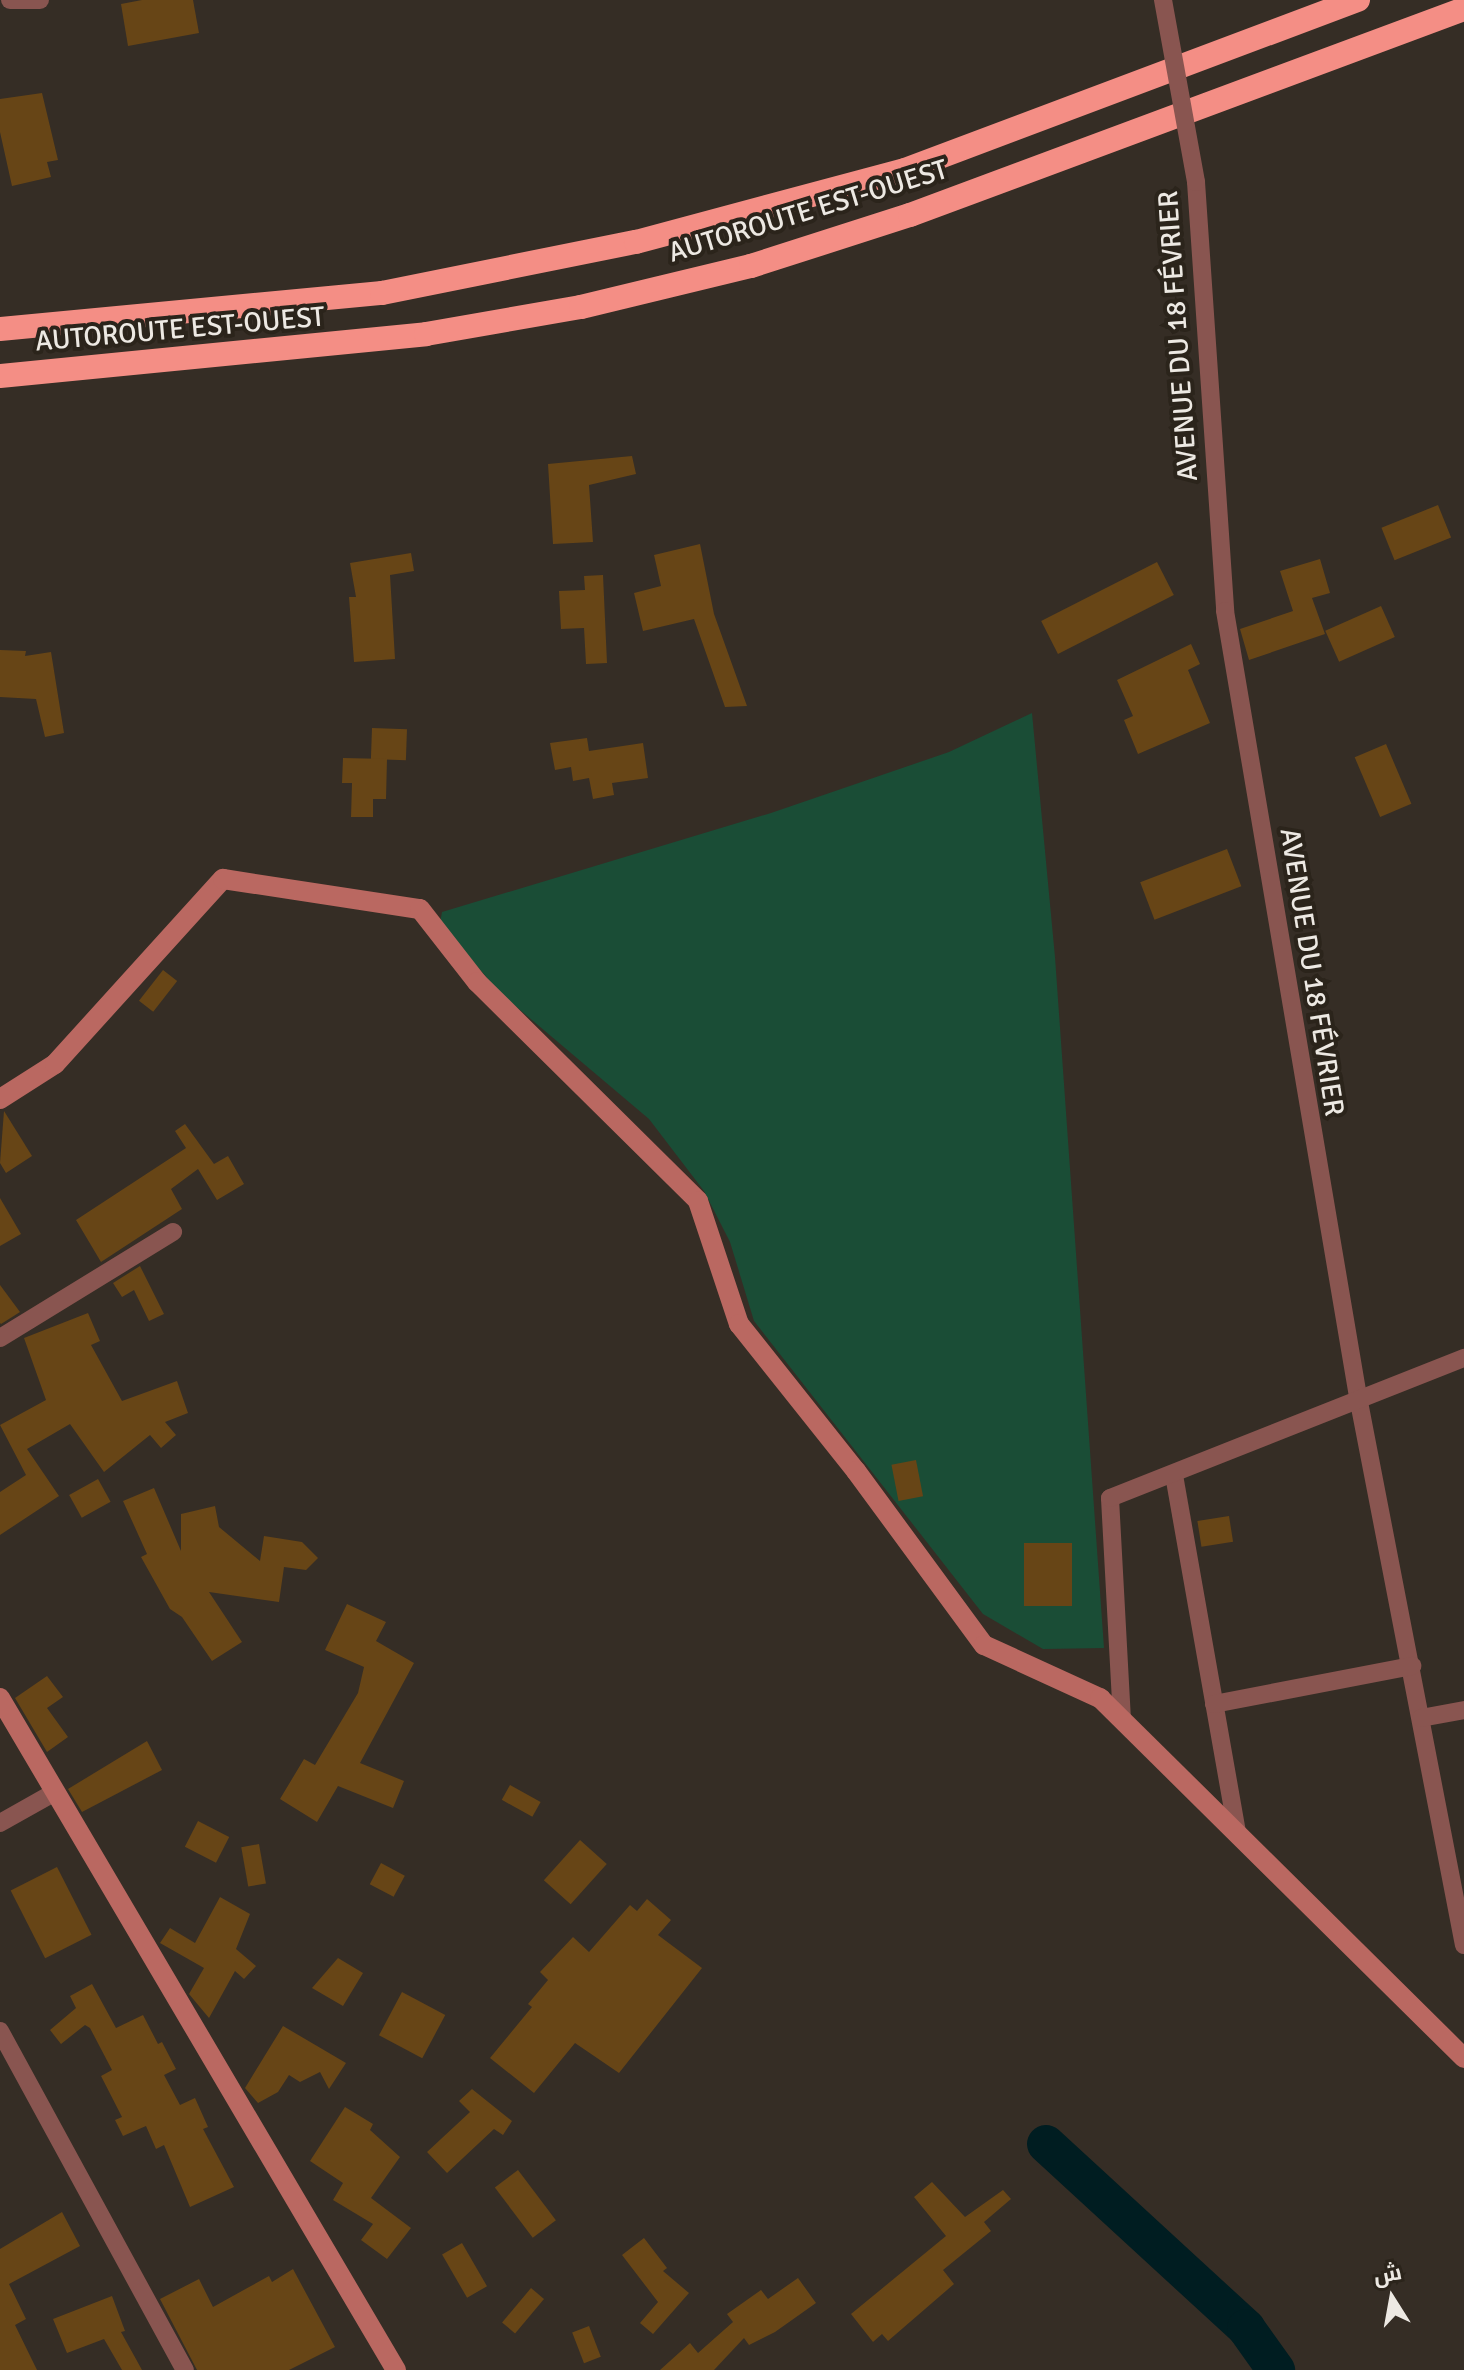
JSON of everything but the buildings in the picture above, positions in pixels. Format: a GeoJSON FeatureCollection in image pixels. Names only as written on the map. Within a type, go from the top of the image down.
{"type":"FeatureCollection","features":[{"type":"Feature","properties":{"kind":"highway","name":"AUTOROUTE EST-OUEST"},"geometry":{"type":"LineString","coordinates":[[0,329],[382,293],[636,242],[905,170],[1358,0]]}},
{"type":"Feature","properties":{"kind":"highway","name":"AUTOROUTE EST-OUEST"},"geometry":{"type":"LineString","coordinates":[[0,376],[426,334],[581,307],[751,266],[910,215],[1464,9]]}},
{"type":"Feature","properties":{"kind":"street"},"geometry":{"type":"LineString","coordinates":[[10,0],[40,0]]}},
{"type":"Feature","properties":{"kind":"street","name":"AVENUE DU 18 FÉVRIER"},"geometry":{"type":"LineString","coordinates":[[1163,0],[1196,182],[1225,611],[1359,1402],[1464,1945]]}},
{"type":"Feature","properties":{"kind":"street"},"geometry":{"type":"LineString","coordinates":[[0,1099],[55,1064],[223,879],[420,909],[477,982],[698,1201],[739,1324],[856,1471],[984,1645],[1100,1698],[1464,2058]]}},
{"type":"Feature","properties":{"kind":"street"},"geometry":{"type":"LineString","coordinates":[[0,1338],[173,1232]]}},
{"type":"Feature","properties":{"kind":"street"},"geometry":{"type":"LineString","coordinates":[[1122,1720],[1110,1498],[1464,1358]]}},
{"type":"Feature","properties":{"kind":"street"},"geometry":{"type":"LineString","coordinates":[[1174,1475],[1237,1834]]}},
{"type":"Feature","properties":{"kind":"street"},"geometry":{"type":"LineString","coordinates":[[1214,1704],[1412,1666]]}},
{"type":"Feature","properties":{"kind":"street"},"geometry":{"type":"LineString","coordinates":[[0,1698],[396,2370]]}},
{"type":"Feature","properties":{"kind":"street"},"geometry":{"type":"LineString","coordinates":[[1421,1718],[1464,1710]]}},
{"type":"Feature","properties":{"kind":"street"},"geometry":{"type":"LineString","coordinates":[[0,1823],[55,1792]]}},
{"type":"Feature","properties":{"kind":"street"},"geometry":{"type":"LineString","coordinates":[[0,2031],[185,2370]]}},
{"type":"Feature","properties":{"kind":"green space"},"geometry":{"type":"Polygon","coordinates":[[[1032,713],[1055,957],[1104,1648],[1043,1649],[983,1614],[754,1321],[730,1242],[704,1191],[649,1119],[500,993],[440,923],[442,912],[771,813],[949,752],[1032,713]]]}},
{"type":"Feature","properties":{"kind":"waterway"},"geometry":{"type":"LineString","coordinates":[[1046,2144],[1246,2328],[1276,2370]]}}]}
